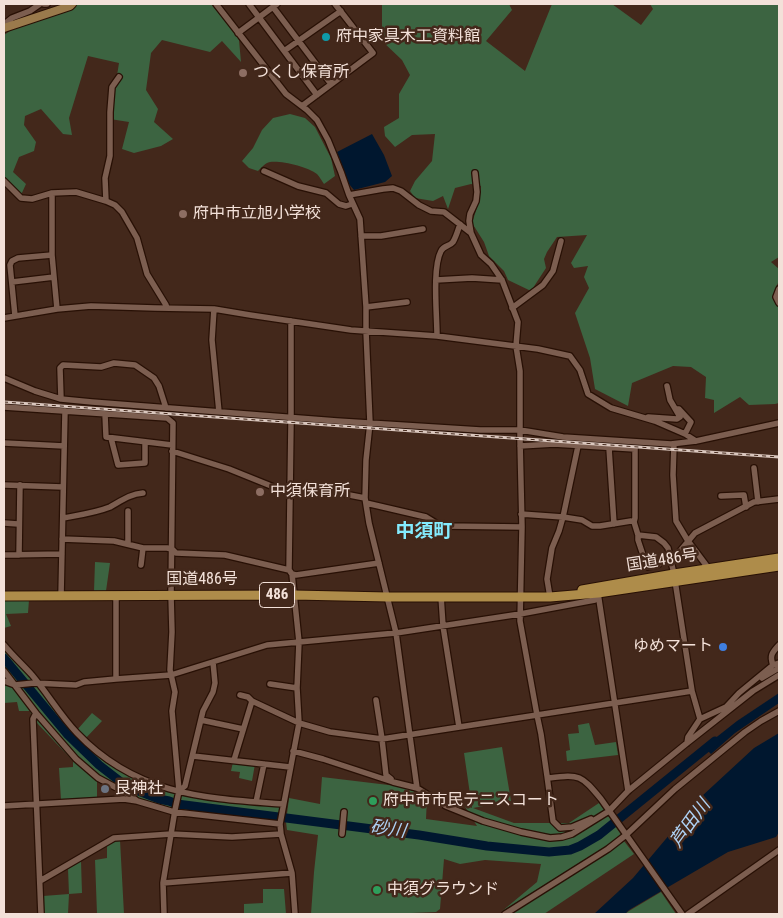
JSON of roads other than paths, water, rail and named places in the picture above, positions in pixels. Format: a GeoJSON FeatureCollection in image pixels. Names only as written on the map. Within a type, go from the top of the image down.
{"type":"FeatureCollection","features":[{"type":"Feature","properties":{"kind":"highway","name":"国道486号"},"geometry":{"type":"LineString","coordinates":[[675,578],[709,569],[779,558]]}},
{"type":"Feature","properties":{"kind":"highway","name":"国道486号"},"geometry":{"type":"LineString","coordinates":[[4,596],[294,595],[550,597],[675,578],[779,566]]}},
{"type":"Feature","properties":{"kind":"main road"},"geometry":{"type":"LineString","coordinates":[[6,27],[72,4]]}},
{"type":"Feature","properties":{"kind":"street"},"geometry":{"type":"LineString","coordinates":[[28,4],[30,11]]}},
{"type":"Feature","properties":{"kind":"street"},"geometry":{"type":"LineString","coordinates":[[6,27],[7,22],[12,18],[30,11],[40,4]]}},
{"type":"Feature","properties":{"kind":"street"},"geometry":{"type":"LineString","coordinates":[[216,4],[286,94],[317,120],[360,219],[366,307],[370,423],[366,460],[366,500],[378,563],[396,633],[417,788]]}},
{"type":"Feature","properties":{"kind":"street"},"geometry":{"type":"LineString","coordinates":[[249,4],[317,95]]}},
{"type":"Feature","properties":{"kind":"street"},"geometry":{"type":"LineString","coordinates":[[302,106],[373,53],[335,4]]}},
{"type":"Feature","properties":{"kind":"street"},"geometry":{"type":"LineString","coordinates":[[238,33],[275,5],[331,84]]}},
{"type":"Feature","properties":{"kind":"street"},"geometry":{"type":"LineString","coordinates":[[284,51],[341,11]]}},
{"type":"Feature","properties":{"kind":"street"},"geometry":{"type":"LineString","coordinates":[[106,201],[105,178],[110,156],[112,87],[119,77]]}},
{"type":"Feature","properties":{"kind":"street"},"geometry":{"type":"LineString","coordinates":[[264,171],[298,186],[326,193],[340,204],[346,206],[352,204]]}},
{"type":"Feature","properties":{"kind":"street"},"geometry":{"type":"LineString","coordinates":[[475,173],[476,201],[469,221],[472,233],[481,255],[491,264],[502,280],[518,322],[516,346],[520,371],[522,527],[520,621],[541,734],[553,822],[560,828],[572,827],[610,812]]}},
{"type":"Feature","properties":{"kind":"street"},"geometry":{"type":"LineString","coordinates":[[4,182],[21,198],[32,199],[52,193],[76,192],[115,205],[122,212],[137,238],[147,274],[167,308]]}},
{"type":"Feature","properties":{"kind":"street"},"geometry":{"type":"LineString","coordinates":[[349,196],[393,188],[401,191],[419,205],[431,211],[444,212],[472,233]]}},
{"type":"Feature","properties":{"kind":"street"},"geometry":{"type":"LineString","coordinates":[[52,193],[52,256],[57,310]]}},
{"type":"Feature","properties":{"kind":"street"},"geometry":{"type":"LineString","coordinates":[[437,336],[436,265],[444,246],[450,245],[454,241],[460,224]]}},
{"type":"Feature","properties":{"kind":"street"},"geometry":{"type":"LineString","coordinates":[[361,236],[381,236],[423,229]]}},
{"type":"Feature","properties":{"kind":"street"},"geometry":{"type":"LineString","coordinates":[[512,308],[543,285],[553,271],[561,241]]}},
{"type":"Feature","properties":{"kind":"street"},"geometry":{"type":"LineString","coordinates":[[15,316],[10,265],[12,261],[18,258],[52,256]]}},
{"type":"Feature","properties":{"kind":"street"},"geometry":{"type":"LineString","coordinates":[[12,282],[54,277]]}},
{"type":"Feature","properties":{"kind":"street"},"geometry":{"type":"LineString","coordinates":[[436,280],[472,278],[502,280]]}},
{"type":"Feature","properties":{"kind":"street"},"geometry":{"type":"LineString","coordinates":[[779,289],[776,297],[779,303]]}},
{"type":"Feature","properties":{"kind":"street"},"geometry":{"type":"LineString","coordinates":[[366,307],[407,302]]}},
{"type":"Feature","properties":{"kind":"street"},"geometry":{"type":"LineString","coordinates":[[4,318],[91,306],[214,309],[291,322],[366,331],[437,336],[538,349],[570,356],[580,370],[588,394],[612,408],[655,421],[696,441]]}},
{"type":"Feature","properties":{"kind":"street"},"geometry":{"type":"LineString","coordinates":[[214,309],[212,347],[219,412]]}},
{"type":"Feature","properties":{"kind":"street"},"geometry":{"type":"LineString","coordinates":[[291,322],[290,572],[299,642],[297,688],[299,723],[280,824],[292,873],[295,914]]}},
{"type":"Feature","properties":{"kind":"street"},"geometry":{"type":"LineString","coordinates":[[61,398],[60,368],[63,364],[101,367],[114,363],[134,365],[154,378],[159,386],[166,408]]}},
{"type":"Feature","properties":{"kind":"street"},"geometry":{"type":"LineString","coordinates":[[4,378],[35,391],[61,398],[92,402],[370,423],[480,430],[520,430],[563,437],[674,444],[779,423]]}},
{"type":"Feature","properties":{"kind":"street"},"geometry":{"type":"LineString","coordinates":[[641,417],[677,419],[680,417],[670,400],[667,386]]}},
{"type":"Feature","properties":{"kind":"street"},"geometry":{"type":"LineString","coordinates":[[4,407],[167,418],[173,423],[172,632],[170,670],[175,692],[172,711],[179,791],[164,883],[164,914]]}},
{"type":"Feature","properties":{"kind":"street"},"geometry":{"type":"LineString","coordinates":[[676,409],[679,409],[691,422],[685,434]]}},
{"type":"Feature","properties":{"kind":"street"},"geometry":{"type":"LineString","coordinates":[[61,596],[64,411]]}},
{"type":"Feature","properties":{"kind":"street"},"geometry":{"type":"LineString","coordinates":[[104,414],[106,437],[146,442],[172,448],[286,492],[294,490],[339,493],[426,517],[444,526],[522,527]]}},
{"type":"Feature","properties":{"kind":"street"},"geometry":{"type":"LineString","coordinates":[[111,438],[118,465],[145,463],[146,442]]}},
{"type":"Feature","properties":{"kind":"street"},"geometry":{"type":"LineString","coordinates":[[4,443],[64,446]]}},
{"type":"Feature","properties":{"kind":"street"},"geometry":{"type":"LineString","coordinates":[[520,446],[554,444],[635,450],[634,522],[638,540],[648,567],[675,558],[695,533],[754,502],[779,499]]}},
{"type":"Feature","properties":{"kind":"street"},"geometry":{"type":"LineString","coordinates":[[674,444],[676,521],[709,569]]}},
{"type":"Feature","properties":{"kind":"street"},"geometry":{"type":"LineString","coordinates":[[550,597],[547,579],[552,548],[563,517],[578,446]]}},
{"type":"Feature","properties":{"kind":"street"},"geometry":{"type":"LineString","coordinates":[[609,448],[614,524]]}},
{"type":"Feature","properties":{"kind":"street"},"geometry":{"type":"LineString","coordinates":[[754,468],[758,502]]}},
{"type":"Feature","properties":{"kind":"street"},"geometry":{"type":"LineString","coordinates":[[4,485],[63,487]]}},
{"type":"Feature","properties":{"kind":"street"},"geometry":{"type":"LineString","coordinates":[[19,554],[20,485]]}},
{"type":"Feature","properties":{"kind":"street"},"geometry":{"type":"LineString","coordinates":[[63,518],[92,513],[134,494],[142,493]]}},
{"type":"Feature","properties":{"kind":"street"},"geometry":{"type":"LineString","coordinates":[[721,496],[744,495],[746,507]]}},
{"type":"Feature","properties":{"kind":"street"},"geometry":{"type":"LineString","coordinates":[[128,511],[128,544]]}},
{"type":"Feature","properties":{"kind":"street"},"geometry":{"type":"LineString","coordinates":[[521,514],[582,520],[592,526],[631,520],[634,522]]}},
{"type":"Feature","properties":{"kind":"street"},"geometry":{"type":"LineString","coordinates":[[4,523],[18,524]]}},
{"type":"Feature","properties":{"kind":"street"},"geometry":{"type":"LineString","coordinates":[[638,535],[656,537],[668,548],[675,578],[692,692],[700,719]]}},
{"type":"Feature","properties":{"kind":"street"},"geometry":{"type":"LineString","coordinates":[[62,539],[114,541],[142,548],[167,548],[172,549],[176,553],[225,555],[296,575],[378,563]]}},
{"type":"Feature","properties":{"kind":"street"},"geometry":{"type":"LineString","coordinates":[[141,565],[142,548]]}},
{"type":"Feature","properties":{"kind":"street"},"geometry":{"type":"LineString","coordinates":[[4,555],[62,554]]}},
{"type":"Feature","properties":{"kind":"street"},"geometry":{"type":"LineString","coordinates":[[4,681],[15,685],[36,683],[76,684],[171,675],[267,645],[396,633],[520,614],[595,600],[598,590]]}},
{"type":"Feature","properties":{"kind":"street"},"geometry":{"type":"LineString","coordinates":[[598,590],[628,791]]}},
{"type":"Feature","properties":{"kind":"street"},"geometry":{"type":"LineString","coordinates":[[116,596],[116,679]]}},
{"type":"Feature","properties":{"kind":"street"},"geometry":{"type":"LineString","coordinates":[[441,596],[459,727]]}},
{"type":"Feature","properties":{"kind":"street"},"geometry":{"type":"LineString","coordinates":[[4,645],[32,675],[36,683],[77,733],[109,761],[130,774],[150,783],[208,797],[283,804]]}},
{"type":"Feature","properties":{"kind":"street"},"geometry":{"type":"LineString","coordinates":[[687,743],[688,737],[700,719],[728,708],[739,693],[776,664],[771,659],[773,652],[779,645]]}},
{"type":"Feature","properties":{"kind":"street"},"geometry":{"type":"LineString","coordinates":[[179,791],[185,786],[204,711],[213,692],[215,683],[213,662]]}},
{"type":"Feature","properties":{"kind":"street"},"geometry":{"type":"LineString","coordinates":[[739,693],[779,668]]}},
{"type":"Feature","properties":{"kind":"street"},"geometry":{"type":"LineString","coordinates":[[4,671],[36,713],[76,759],[98,778],[137,801]]}},
{"type":"Feature","properties":{"kind":"street"},"geometry":{"type":"LineString","coordinates":[[293,752],[323,759],[417,788],[446,806],[483,821],[550,838],[562,837],[572,834],[610,812],[628,791],[728,708],[779,675]]}},
{"type":"Feature","properties":{"kind":"street"},"geometry":{"type":"LineString","coordinates":[[270,684],[297,688]]}},
{"type":"Feature","properties":{"kind":"street"},"geometry":{"type":"LineString","coordinates":[[240,696],[248,697],[299,723],[330,732],[382,739],[692,692]]}},
{"type":"Feature","properties":{"kind":"street"},"geometry":{"type":"LineString","coordinates":[[234,760],[252,700]]}},
{"type":"Feature","properties":{"kind":"street"},"geometry":{"type":"LineString","coordinates":[[376,700],[386,775],[393,782]]}},
{"type":"Feature","properties":{"kind":"street"},"geometry":{"type":"LineString","coordinates":[[505,914],[626,836],[676,789],[737,738],[779,711]]}},
{"type":"Feature","properties":{"kind":"street"},"geometry":{"type":"LineString","coordinates":[[36,713],[33,719],[41,914]]}},
{"type":"Feature","properties":{"kind":"street"},"geometry":{"type":"LineString","coordinates":[[202,720],[243,729]]}},
{"type":"Feature","properties":{"kind":"street"},"geometry":{"type":"LineString","coordinates":[[193,756],[290,767]]}},
{"type":"Feature","properties":{"kind":"street"},"geometry":{"type":"LineString","coordinates":[[256,802],[264,764]]}},
{"type":"Feature","properties":{"kind":"street"},"geometry":{"type":"LineString","coordinates":[[546,776],[549,778],[577,777],[587,782],[601,799],[681,914]]}},
{"type":"Feature","properties":{"kind":"street"},"geometry":{"type":"LineString","coordinates":[[4,806],[124,799],[175,811],[280,824]]}},
{"type":"Feature","properties":{"kind":"street"},"geometry":{"type":"LineString","coordinates":[[342,834],[344,812]]}},
{"type":"Feature","properties":{"kind":"street"},"geometry":{"type":"LineString","coordinates":[[40,881],[114,838],[171,834],[232,837],[282,834]]}},
{"type":"Feature","properties":{"kind":"street"},"geometry":{"type":"LineString","coordinates":[[688,914],[779,850]]}},
{"type":"Feature","properties":{"kind":"street"},"geometry":{"type":"LineString","coordinates":[[164,883],[292,873]]}},
{"type":"Feature","properties":{"kind":"water"},"geometry":{"type":"Polygon","coordinates":[[[372,134],[384,155],[392,176],[385,182],[354,190],[349,184],[337,152],[372,134]]]}},
{"type":"Feature","properties":{"kind":"water"},"geometry":{"type":"Polygon","coordinates":[[[779,693],[779,703],[735,733],[711,754],[704,747],[737,721],[779,693]]]}},
{"type":"Feature","properties":{"kind":"water","name":"芦田川"},"geometry":{"type":"Polygon","coordinates":[[[779,733],[779,832],[776,837],[728,852],[625,914],[594,914],[633,878],[702,796],[754,748],[779,733]]]}},
{"type":"Feature","properties":{"kind":"waterway","name":"砂川"},"geometry":{"type":"LineString","coordinates":[[4,658],[67,734],[99,765],[126,786],[159,799],[177,804],[419,835],[487,846],[549,852],[570,850],[580,846],[599,835],[715,741]]}},
{"type":"Feature","properties":{"kind":"railway"},"geometry":{"type":"LineString","coordinates":[[4,402],[779,457]]}},
{"type":"Feature","properties":{"kind":"place","name":"府中家具木工資料館"},"geometry":{"type":"Point","coordinates":[326,37]}},
{"type":"Feature","properties":{"kind":"place","name":"つくし保育所"},"geometry":{"type":"Point","coordinates":[243,73]}},
{"type":"Feature","properties":{"kind":"place","name":"府中市立旭小学校"},"geometry":{"type":"Point","coordinates":[183,214]}},
{"type":"Feature","properties":{"kind":"place","name":"中須保育所"},"geometry":{"type":"Point","coordinates":[260,492]}},
{"type":"Feature","properties":{"kind":"place","name":"ゆめマート"},"geometry":{"type":"Point","coordinates":[723,647]}},
{"type":"Feature","properties":{"kind":"place","name":"艮神社"},"geometry":{"type":"Point","coordinates":[105,789]}},
{"type":"Feature","properties":{"kind":"place","name":"府中市市民テニスコート"},"geometry":{"type":"Point","coordinates":[373,801]}},
{"type":"Feature","properties":{"kind":"place","name":"中須グラウンド"},"geometry":{"type":"Point","coordinates":[377,890]}},
{"type":"Feature","properties":{"kind":"district","name":"中須町"},"geometry":{"type":"Point","coordinates":[424,532]}}]}
